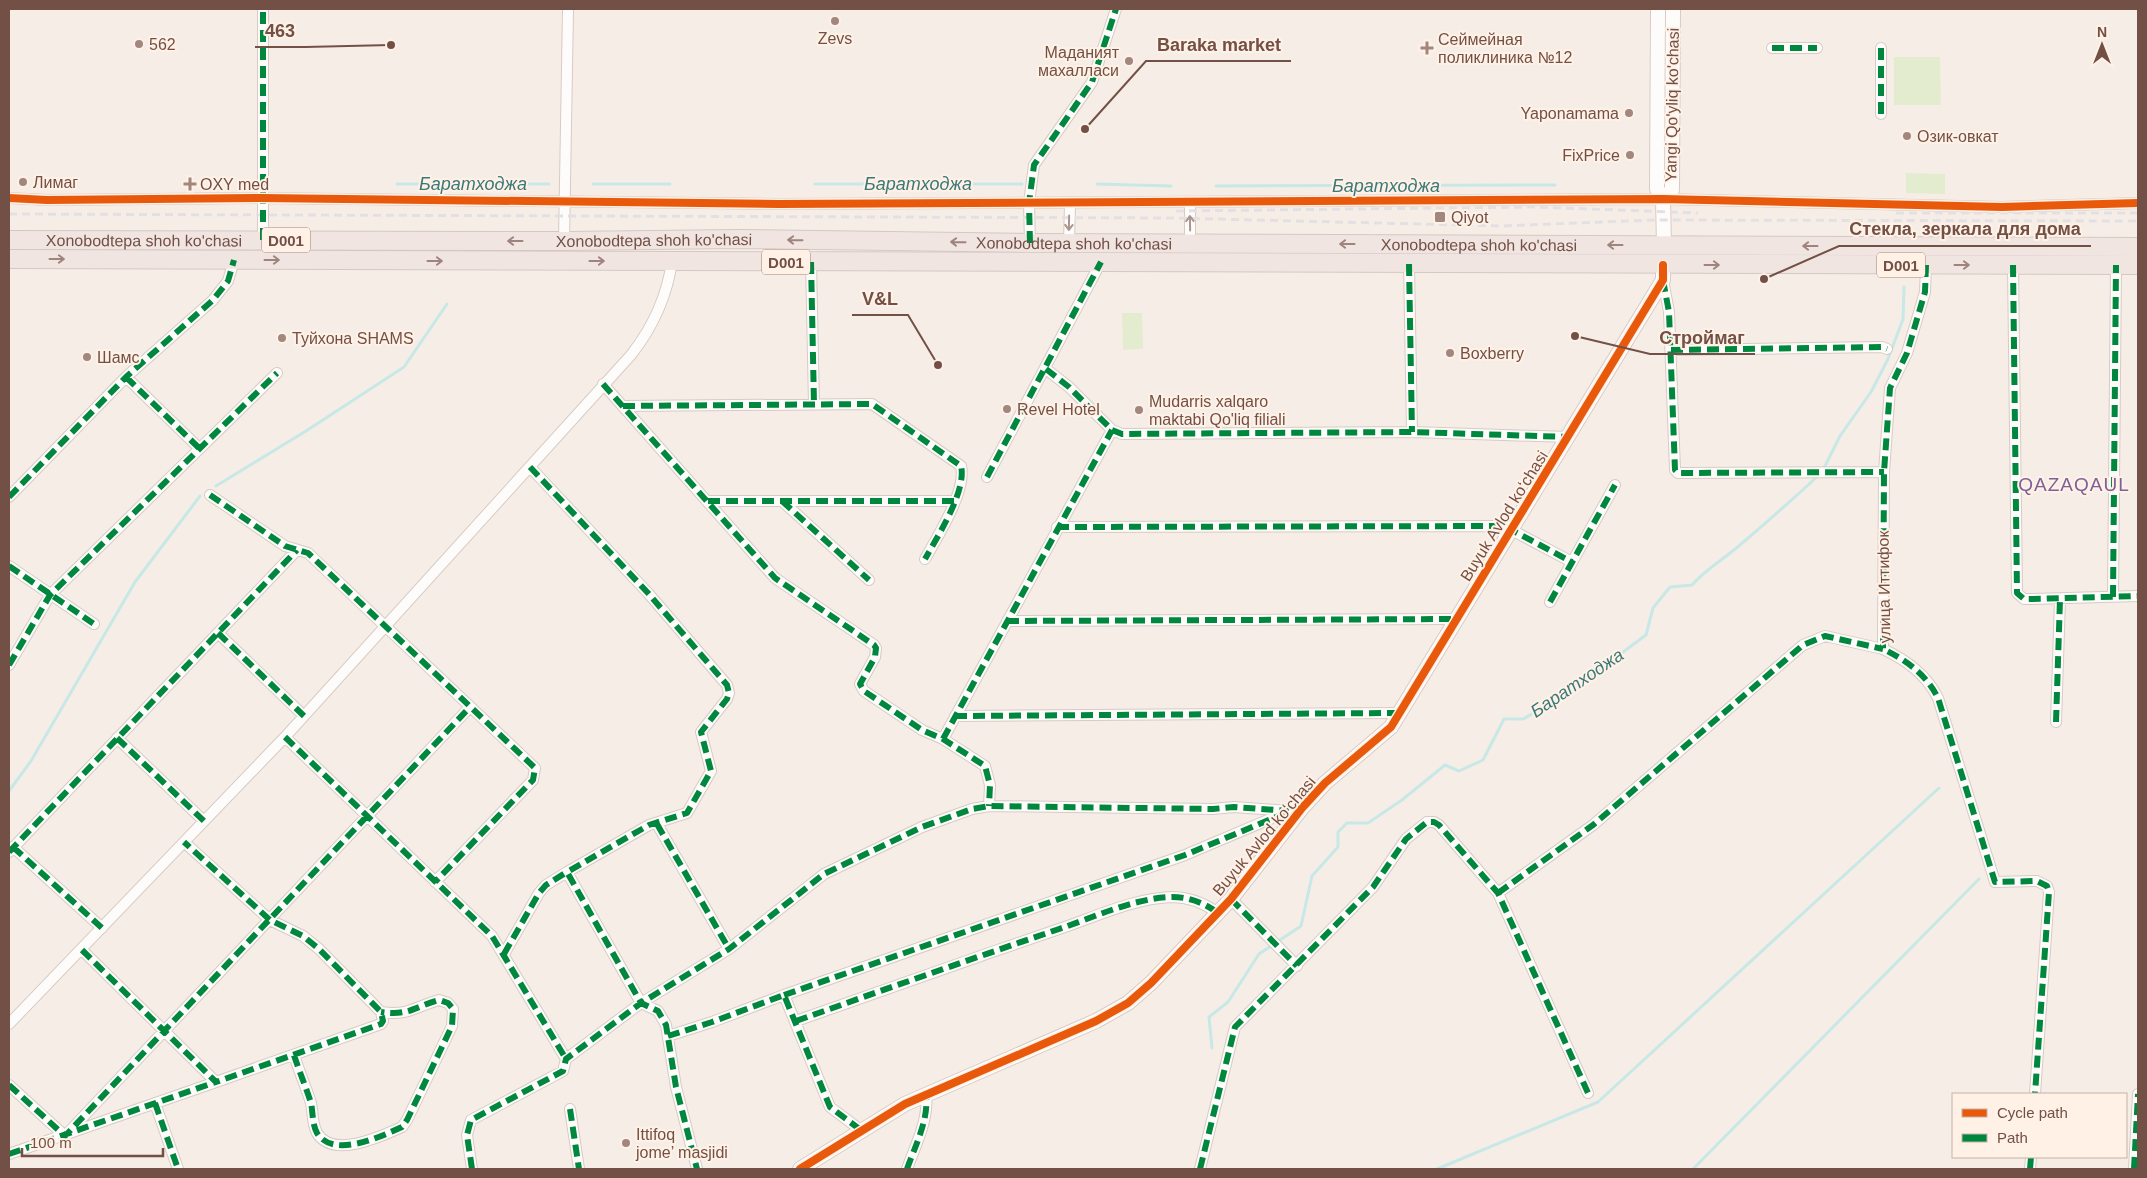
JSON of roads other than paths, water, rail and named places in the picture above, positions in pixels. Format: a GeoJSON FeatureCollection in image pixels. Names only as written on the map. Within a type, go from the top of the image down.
{"type":"FeatureCollection","features":[{"type":"Feature","properties":{"kind":"highway","name":"Xonobodtepa shoh ko'chasi"},"geometry":{"type":"LineString","coordinates":[[9,240],[564,241],[737,239],[1190,244],[2138,247]]}},
{"type":"Feature","properties":{"kind":"highway"},"geometry":{"type":"LineString","coordinates":[[342,240],[343,260]]}},
{"type":"Feature","properties":{"kind":"highway"},"geometry":{"type":"LineString","coordinates":[[1280,244],[1280,264]]}},
{"type":"Feature","properties":{"kind":"highway"},"geometry":{"type":"LineString","coordinates":[[1663,273],[1664,245]]}},
{"type":"Feature","properties":{"kind":"highway","name":"Xonobodtepa shoh ko'chasi"},"geometry":{"type":"LineString","coordinates":[[9,259],[1408,264],[1663,273],[1926,265],[2138,264]]}},
{"type":"Feature","properties":{"kind":"street"},"geometry":{"type":"LineString","coordinates":[[262,240],[263,9]]}},
{"type":"Feature","properties":{"kind":"street"},"geometry":{"type":"LineString","coordinates":[[564,241],[568,9]]}},
{"type":"Feature","properties":{"kind":"street"},"geometry":{"type":"LineString","coordinates":[[1030,243],[1030,204],[1034,165],[1092,82],[1116,9]]}},
{"type":"Feature","properties":{"kind":"street","name":"Yangi Qo'yliq ko'chasi"},"geometry":{"type":"LineString","coordinates":[[1658,9],[1657,189],[1663,199],[1664,245]]}},
{"type":"Feature","properties":{"kind":"street","name":"Yangi Qo'yliq ko'chasi"},"geometry":{"type":"LineString","coordinates":[[1663,199],[1672,190],[1673,9]]}},
{"type":"Feature","properties":{"kind":"street"},"geometry":{"type":"LineString","coordinates":[[1772,48],[1817,48]]}},
{"type":"Feature","properties":{"kind":"street"},"geometry":{"type":"LineString","coordinates":[[1881,48],[1881,114]]}},
{"type":"Feature","properties":{"kind":"street"},"geometry":{"type":"LineString","coordinates":[[9,198],[47,200],[262,198],[778,204],[1070,204],[1663,199],[2002,207],[2138,203]]}},
{"type":"Feature","properties":{"kind":"street"},"geometry":{"type":"LineString","coordinates":[[1190,203],[1190,244]]}},
{"type":"Feature","properties":{"kind":"street"},"geometry":{"type":"LineString","coordinates":[[1069,242],[1070,204]]}},
{"type":"Feature","properties":{"kind":"street"},"geometry":{"type":"LineString","coordinates":[[9,497],[126,377],[225,286],[231,274],[234,260]]}},
{"type":"Feature","properties":{"kind":"street"},"geometry":{"type":"LineString","coordinates":[[9,1024],[82,950],[304,716],[630,355],[651,327],[669,280],[672,261]]}},
{"type":"Feature","properties":{"kind":"street"},"geometry":{"type":"LineString","coordinates":[[811,262],[814,404]]}},
{"type":"Feature","properties":{"kind":"street"},"geometry":{"type":"LineString","coordinates":[[987,478],[1102,262]]}},
{"type":"Feature","properties":{"kind":"street"},"geometry":{"type":"LineString","coordinates":[[1408,264],[1412,432]]}},
{"type":"Feature","properties":{"kind":"street"},"geometry":{"type":"LineString","coordinates":[[2113,597],[2116,264]]}},
{"type":"Feature","properties":{"kind":"street","name":"улица Иттифок"},"geometry":{"type":"LineString","coordinates":[[1926,265],[1922,301],[1907,353],[1890,388],[1884,472],[1883,649],[1899,656],[1928,680],[1938,698],[1995,882],[2038,880],[2047,886],[2049,892],[2035,1093]]}},
{"type":"Feature","properties":{"kind":"street"},"geometry":{"type":"LineString","coordinates":[[2014,265],[2016,587],[2019,596],[2024,599],[2138,596]]}},
{"type":"Feature","properties":{"kind":"street"},"geometry":{"type":"LineString","coordinates":[[1663,273],[1669,312],[1675,470],[1682,473],[1884,472]]}},
{"type":"Feature","properties":{"kind":"street","name":"Buyuk Avlod koʻchasi"},"geometry":{"type":"LineString","coordinates":[[800,1169],[926,1094],[1034,1049],[1112,1013],[1151,983],[1231,899],[1296,810],[1391,726],[1455,619],[1569,437],[1663,273]]}},
{"type":"Feature","properties":{"kind":"street"},"geometry":{"type":"LineString","coordinates":[[1671,350],[1882,347],[1887,349]]}},
{"type":"Feature","properties":{"kind":"street"},"geometry":{"type":"LineString","coordinates":[[1046,369],[1069,387],[1112,430],[1122,434],[1412,432],[1569,437]]}},
{"type":"Feature","properties":{"kind":"street"},"geometry":{"type":"LineString","coordinates":[[9,665],[50,595],[278,373]]}},
{"type":"Feature","properties":{"kind":"street"},"geometry":{"type":"LineString","coordinates":[[126,377],[199,448]]}},
{"type":"Feature","properties":{"kind":"street"},"geometry":{"type":"LineString","coordinates":[[603,384],[775,578],[874,645],[876,648],[875,657],[860,684],[864,692],[922,730],[943,739],[985,766],[990,785],[989,806]]}},
{"type":"Feature","properties":{"kind":"street"},"geometry":{"type":"LineString","coordinates":[[623,406],[872,404],[961,466],[961,476],[955,501],[925,559]]}},
{"type":"Feature","properties":{"kind":"street"},"geometry":{"type":"LineString","coordinates":[[943,739],[1057,527],[1112,430]]}},
{"type":"Feature","properties":{"kind":"street"},"geometry":{"type":"LineString","coordinates":[[504,954],[539,893],[550,882],[649,825],[658,824],[687,813],[711,772],[711,765],[701,736],[727,699],[729,693],[727,685],[648,593],[530,467]]}},
{"type":"Feature","properties":{"kind":"street"},"geometry":{"type":"LineString","coordinates":[[1550,602],[1615,485]]}},
{"type":"Feature","properties":{"kind":"street"},"geometry":{"type":"LineString","coordinates":[[210,495],[285,546],[308,553],[535,768],[535,775],[435,882]]}},
{"type":"Feature","properties":{"kind":"street"},"geometry":{"type":"LineString","coordinates":[[708,501],[955,501]]}},
{"type":"Feature","properties":{"kind":"street"},"geometry":{"type":"LineString","coordinates":[[782,501],[870,580]]}},
{"type":"Feature","properties":{"kind":"street"},"geometry":{"type":"LineString","coordinates":[[1057,527],[1504,526],[1513,529],[1572,562]]}},
{"type":"Feature","properties":{"kind":"street"},"geometry":{"type":"LineString","coordinates":[[102,928],[11,850],[297,550]]}},
{"type":"Feature","properties":{"kind":"street"},"geometry":{"type":"LineString","coordinates":[[9,566],[94,624]]}},
{"type":"Feature","properties":{"kind":"street"},"geometry":{"type":"LineString","coordinates":[[2056,722],[2060,598]]}},
{"type":"Feature","properties":{"kind":"street"},"geometry":{"type":"LineString","coordinates":[[1006,621],[1455,619]]}},
{"type":"Feature","properties":{"kind":"street"},"geometry":{"type":"LineString","coordinates":[[218,633],[304,716]]}},
{"type":"Feature","properties":{"kind":"street"},"geometry":{"type":"LineString","coordinates":[[1498,893],[1594,825],[1803,645],[1825,636],[1883,649]]}},
{"type":"Feature","properties":{"kind":"street"},"geometry":{"type":"LineString","coordinates":[[65,1136],[470,707]]}},
{"type":"Feature","properties":{"kind":"street"},"geometry":{"type":"LineString","coordinates":[[955,716],[1399,713]]}},
{"type":"Feature","properties":{"kind":"street"},"geometry":{"type":"LineString","coordinates":[[284,737],[492,936],[566,1059]]}},
{"type":"Feature","properties":{"kind":"street"},"geometry":{"type":"LineString","coordinates":[[118,738],[204,821]]}},
{"type":"Feature","properties":{"kind":"street"},"geometry":{"type":"LineString","coordinates":[[472,1169],[467,1135],[471,1120],[563,1071],[566,1059],[641,1003],[729,949],[824,874],[922,827],[972,809],[989,806],[1213,809],[1234,807],[1296,810]]}},
{"type":"Feature","properties":{"kind":"street"},"geometry":{"type":"LineString","coordinates":[[668,1036],[1185,854],[1296,810]]}},
{"type":"Feature","properties":{"kind":"street"},"geometry":{"type":"LineString","coordinates":[[1200,1169],[1235,1027],[1373,887],[1406,839],[1427,822],[1434,822],[1439,825],[1498,893],[1588,1093]]}},
{"type":"Feature","properties":{"kind":"street"},"geometry":{"type":"LineString","coordinates":[[658,824],[729,949]]}},
{"type":"Feature","properties":{"kind":"street"},"geometry":{"type":"LineString","coordinates":[[9,1154],[377,1026],[383,1021],[381,1012],[319,949],[304,936],[270,920],[184,842]]}},
{"type":"Feature","properties":{"kind":"street"},"geometry":{"type":"LineString","coordinates":[[567,872],[641,1003],[658,1011],[668,1036],[676,1087],[697,1169]]}},
{"type":"Feature","properties":{"kind":"street"},"geometry":{"type":"LineString","coordinates":[[796,1021],[976,957],[1139,903],[1172,897],[1186,898],[1206,905],[1218,913]]}},
{"type":"Feature","properties":{"kind":"street"},"geometry":{"type":"LineString","coordinates":[[1231,899],[1297,966]]}},
{"type":"Feature","properties":{"kind":"street"},"geometry":{"type":"LineString","coordinates":[[82,950],[216,1082]]}},
{"type":"Feature","properties":{"kind":"street"},"geometry":{"type":"LineString","coordinates":[[784,995],[830,1107],[862,1131]]}},
{"type":"Feature","properties":{"kind":"street"},"geometry":{"type":"LineString","coordinates":[[294,1055],[311,1103],[316,1132],[324,1142],[335,1146],[352,1145],[402,1127],[452,1026],[453,1009],[448,1003],[439,1000],[409,1012],[397,1014],[381,1012]]}},
{"type":"Feature","properties":{"kind":"street"},"geometry":{"type":"LineString","coordinates":[[9,1085],[65,1136]]}},
{"type":"Feature","properties":{"kind":"street"},"geometry":{"type":"LineString","coordinates":[[907,1169],[925,1119],[928,1105],[926,1094]]}},
{"type":"Feature","properties":{"kind":"street"},"geometry":{"type":"LineString","coordinates":[[2134,1169],[2138,1094]]}},
{"type":"Feature","properties":{"kind":"street"},"geometry":{"type":"LineString","coordinates":[[155,1104],[178,1169]]}},
{"type":"Feature","properties":{"kind":"street"},"geometry":{"type":"LineString","coordinates":[[570,1109],[579,1169]]}},
{"type":"Feature","properties":{"kind":"waterway","name":"Баратходжа"},"geometry":{"type":"LineString","coordinates":[[397,184],[549,184]]}},
{"type":"Feature","properties":{"kind":"waterway","name":"Баратходжа"},"geometry":{"type":"LineString","coordinates":[[593,184],[670,184]]}},
{"type":"Feature","properties":{"kind":"waterway","name":"Баратходжа"},"geometry":{"type":"LineString","coordinates":[[815,184],[1022,184]]}},
{"type":"Feature","properties":{"kind":"waterway","name":"Баратходжа"},"geometry":{"type":"LineString","coordinates":[[1097,184],[1171,186]]}},
{"type":"Feature","properties":{"kind":"waterway","name":"Баратходжа"},"geometry":{"type":"LineString","coordinates":[[1216,186],[1555,185]]}},
{"type":"Feature","properties":{"kind":"waterway","name":"Баратходжа"},"geometry":{"type":"LineString","coordinates":[[1823,470],[1840,436],[1871,392],[1888,359],[1903,319],[1904,287]]}},
{"type":"Feature","properties":{"kind":"waterway"},"geometry":{"type":"LineString","coordinates":[[216,486],[306,431],[404,367],[447,304]]}},
{"type":"Feature","properties":{"kind":"waterway","name":"Баратходжа"},"geometry":{"type":"LineString","coordinates":[[1212,1048],[1209,1017],[1228,1002],[1259,954],[1301,926],[1312,876],[1338,847],[1338,832],[1347,823],[1368,823],[1402,800],[1445,765],[1459,771],[1483,760],[1504,719],[1523,719],[1561,698],[1646,635],[1653,608],[1670,587],[1692,585],[1819,475]]}},
{"type":"Feature","properties":{"kind":"waterway"},"geometry":{"type":"LineString","coordinates":[[9,791],[31,761],[135,582],[200,496]]}},
{"type":"Feature","properties":{"kind":"waterway"},"geometry":{"type":"LineString","coordinates":[[1437,1169],[1598,1102],[1939,788]]}},
{"type":"Feature","properties":{"kind":"waterway"},"geometry":{"type":"LineString","coordinates":[[1693,1169],[1979,879]]}},
{"type":"Feature","properties":{"kind":"railway"},"geometry":{"type":"LineString","coordinates":[[1176,211],[1535,207],[1698,213]]}},
{"type":"Feature","properties":{"kind":"railway"},"geometry":{"type":"LineString","coordinates":[[1896,213],[2138,213]]}},
{"type":"Feature","properties":{"kind":"railway"},"geometry":{"type":"LineString","coordinates":[[9,214],[1173,218],[1502,226],[1654,220],[2138,221]]}},
{"type":"Feature","properties":{"kind":"place","name":"Zevs"},"geometry":{"type":"Point","coordinates":[835,21]}},
{"type":"Feature","properties":{"kind":"place","name":"562"},"geometry":{"type":"Point","coordinates":[139,44]}},
{"type":"Feature","properties":{"kind":"place","name":"463"},"geometry":{"type":"Point","coordinates":[391,45]}},
{"type":"Feature","properties":{"kind":"place","name":"Сеймейная поликлиника №12"},"geometry":{"type":"Point","coordinates":[1427,48]}},
{"type":"Feature","properties":{"kind":"place","name":"Маданият махалласи"},"geometry":{"type":"Point","coordinates":[1129,61]}},
{"type":"Feature","properties":{"kind":"place","name":"Yaponamama"},"geometry":{"type":"Point","coordinates":[1629,113]}},
{"type":"Feature","properties":{"kind":"place","name":"Baraka market"},"geometry":{"type":"Point","coordinates":[1085,129]}},
{"type":"Feature","properties":{"kind":"place","name":"Озик-овкат"},"geometry":{"type":"Point","coordinates":[1907,136]}},
{"type":"Feature","properties":{"kind":"place","name":"FixPrice"},"geometry":{"type":"Point","coordinates":[1630,155]}},
{"type":"Feature","properties":{"kind":"place","name":"Лимаг"},"geometry":{"type":"Point","coordinates":[23,182]}},
{"type":"Feature","properties":{"kind":"place","name":"OXY med"},"geometry":{"type":"Point","coordinates":[190,184]}},
{"type":"Feature","properties":{"kind":"place","name":"Qiyot"},"geometry":{"type":"Point","coordinates":[1440,217]}},
{"type":"Feature","properties":{"kind":"place","name":"Стекла, зеркала для дома"},"geometry":{"type":"Point","coordinates":[1764,279]}},
{"type":"Feature","properties":{"kind":"place","name":"Строймаг"},"geometry":{"type":"Point","coordinates":[1575,336]}},
{"type":"Feature","properties":{"kind":"place","name":"Туйхона SHAMS"},"geometry":{"type":"Point","coordinates":[282,338]}},
{"type":"Feature","properties":{"kind":"place","name":"Boxberry"},"geometry":{"type":"Point","coordinates":[1450,353]}},
{"type":"Feature","properties":{"kind":"place","name":"Шамс"},"geometry":{"type":"Point","coordinates":[87,357]}},
{"type":"Feature","properties":{"kind":"place","name":"V&L"},"geometry":{"type":"Point","coordinates":[938,365]}},
{"type":"Feature","properties":{"kind":"place","name":"Revel Hotel"},"geometry":{"type":"Point","coordinates":[1007,409]}},
{"type":"Feature","properties":{"kind":"place","name":"Mudarris xalqaro maktabi Qo'liq filiali"},"geometry":{"type":"Point","coordinates":[1139,410]}},
{"type":"Feature","properties":{"kind":"place","name":"Ittifoq jome’ masjidi"},"geometry":{"type":"Point","coordinates":[626,1143]}},
{"type":"Feature","properties":{"kind":"district","name":"QAZAQAUL"},"geometry":{"type":"Point","coordinates":[2074,484]}}]}
